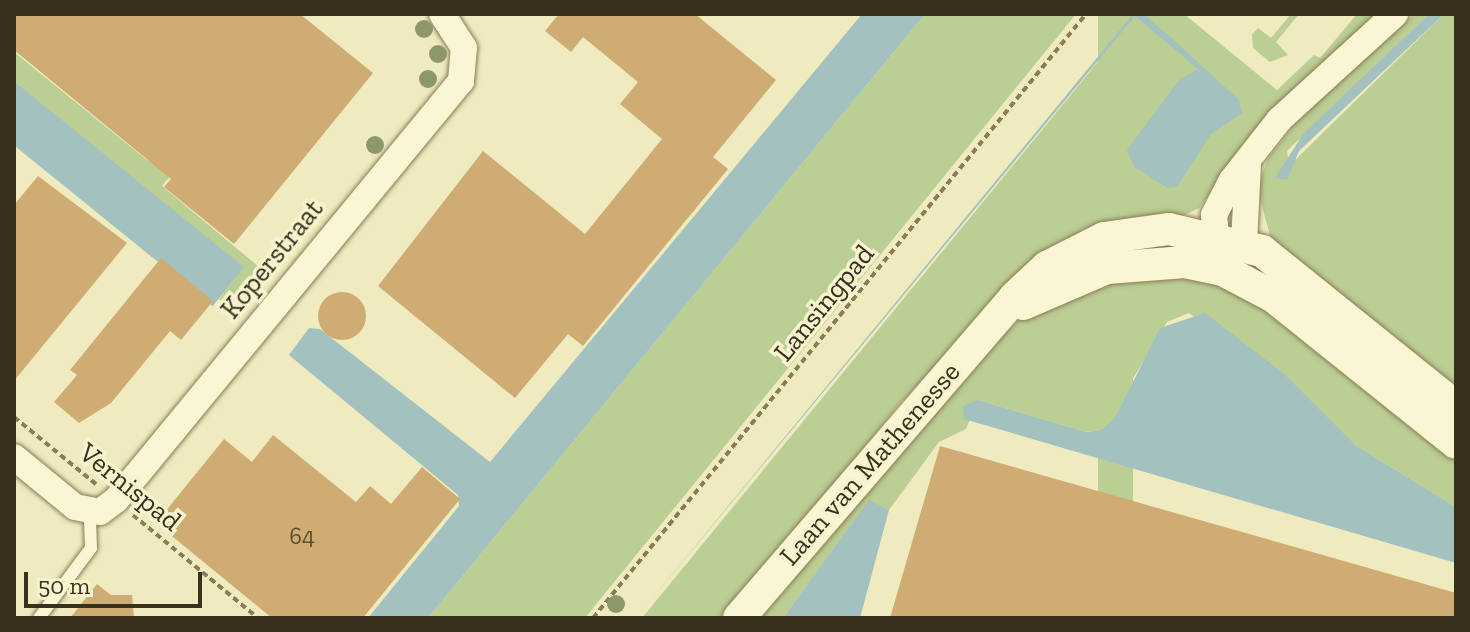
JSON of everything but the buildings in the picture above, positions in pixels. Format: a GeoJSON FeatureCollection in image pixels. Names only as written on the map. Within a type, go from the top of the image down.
{"type":"FeatureCollection","features":[{"type":"Feature","properties":{"kind":"street","name":"Koperstraat"},"geometry":{"type":"LineString","coordinates":[[83,510],[116,500],[461,81],[464,48],[442,14]]}},
{"type":"Feature","properties":{"kind":"street"},"geometry":{"type":"LineString","coordinates":[[1223,270],[1211,237],[1214,215],[1248,163],[1279,120],[1395,14]]}},
{"type":"Feature","properties":{"kind":"street"},"geometry":{"type":"LineString","coordinates":[[1223,270],[1244,243],[1248,163]]}},
{"type":"Feature","properties":{"kind":"street","name":"Laan van Mathenesse"},"geometry":{"type":"LineString","coordinates":[[739,618],[892,433],[1047,267],[1104,238],[1169,229],[1244,243],[1456,407]]}},
{"type":"Feature","properties":{"kind":"street","name":"Laan van Mathenesse"},"geometry":{"type":"LineString","coordinates":[[1005,312],[1107,268],[1185,262],[1223,270],[1274,297],[1456,443]]}},
{"type":"Feature","properties":{"kind":"street"},"geometry":{"type":"LineString","coordinates":[[14,457],[83,510]]}},
{"type":"Feature","properties":{"kind":"lane"},"geometry":{"type":"LineString","coordinates":[[39,618],[91,548],[83,510]]}},
{"type":"Feature","properties":{"kind":"path","name":"Lansingpad"},"geometry":{"type":"LineString","coordinates":[[593,618],[1086,14]]}},
{"type":"Feature","properties":{"kind":"path","name":"Vernispad"},"geometry":{"type":"LineString","coordinates":[[14,417],[258,618]]}},
{"type":"Feature","properties":{"kind":"green space"},"geometry":{"type":"Polygon","coordinates":[[[271,14],[303,14],[162,186],[259,267],[227,306],[219,299],[243,268],[14,81],[14,52],[148,161],[271,14]]]}},
{"type":"Feature","properties":{"kind":"green space"},"geometry":{"type":"Polygon","coordinates":[[[925,14],[1076,14],[585,618],[428,618],[925,14]]]}},
{"type":"Feature","properties":{"kind":"green space"},"geometry":{"type":"Polygon","coordinates":[[[1098,14],[1133,14],[1133,618],[1098,618],[1098,14]]]}},
{"type":"Feature","properties":{"kind":"green space"},"geometry":{"type":"Polygon","coordinates":[[[1137,14],[1184,14],[1277,90],[1314,55],[1320,58],[1357,14],[1378,14],[1266,117],[1199,208],[989,312],[900,403],[727,618],[642,618],[1137,14]]]}},
{"type":"Feature","properties":{"kind":"green space"},"geometry":{"type":"Polygon","coordinates":[[[1291,14],[1299,14],[1276,42],[1288,55],[1270,62],[1253,48],[1252,34],[1258,28],[1271,38],[1291,14]]]}},
{"type":"Feature","properties":{"kind":"green space"},"geometry":{"type":"Polygon","coordinates":[[[1414,14],[1429,14],[1287,151],[1289,166],[1444,14],[1456,14],[1456,398],[1273,246],[1257,188],[1268,158],[1298,120],[1414,14]]]}},
{"type":"Feature","properties":{"kind":"green space"},"geometry":{"type":"Polygon","coordinates":[[[1152,269],[1244,287],[1456,449],[1456,507],[1355,445],[1189,313],[1167,322],[1102,430],[1086,432],[978,400],[966,429],[939,442],[889,510],[869,501],[783,618],[755,618],[963,374],[1023,316],[1054,294],[1152,269]]]}},
{"type":"Feature","properties":{"kind":"water"},"geometry":{"type":"Polygon","coordinates":[[[862,14],[925,14],[428,618],[368,618],[459,506],[458,495],[289,355],[309,328],[320,329],[490,462],[862,14]]]}},
{"type":"Feature","properties":{"kind":"water"},"geometry":{"type":"Polygon","coordinates":[[[1133,14],[1144,14],[1177,43],[1239,100],[1242,113],[1211,134],[1177,187],[1168,188],[1134,167],[1127,150],[1180,79],[1198,69],[1135,16],[636,618],[1133,14]]]}},
{"type":"Feature","properties":{"kind":"water"},"geometry":{"type":"Polygon","coordinates":[[[1429,14],[1444,14],[1299,151],[1287,180],[1275,178],[1303,134],[1429,14]]]}},
{"type":"Feature","properties":{"kind":"water"},"geometry":{"type":"Polygon","coordinates":[[[14,81],[244,267],[213,306],[14,145],[14,81]]]}},
{"type":"Feature","properties":{"kind":"water"},"geometry":{"type":"Polygon","coordinates":[[[1205,313],[1283,373],[1355,445],[1456,507],[1456,563],[964,419],[963,406],[978,400],[1086,432],[1102,430],[1115,418],[1160,328],[1205,313]]]}},
{"type":"Feature","properties":{"kind":"water"},"geometry":{"type":"Polygon","coordinates":[[[869,500],[889,510],[860,618],[783,618],[869,500]]]}}]}
